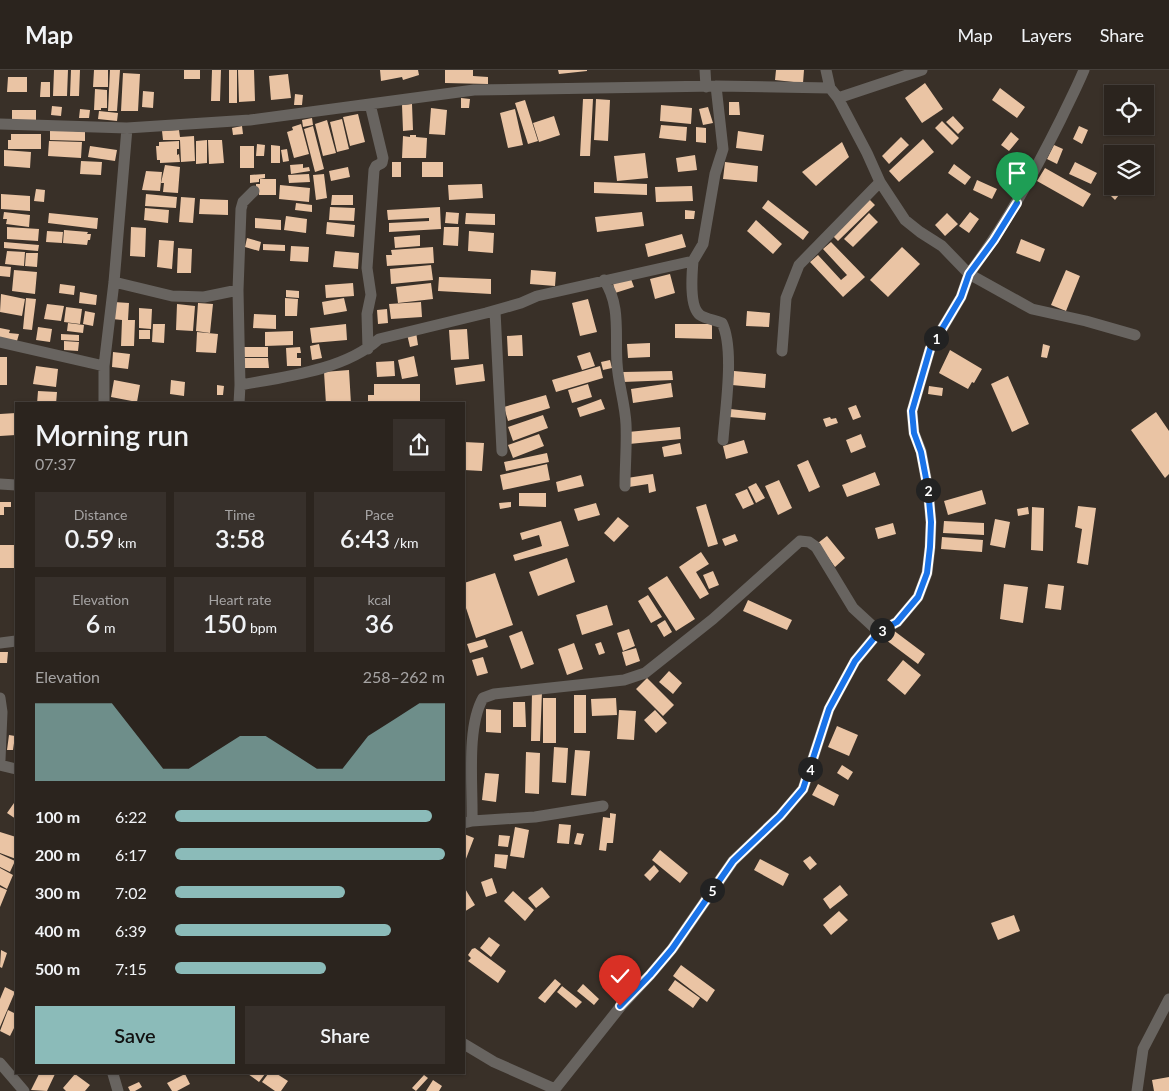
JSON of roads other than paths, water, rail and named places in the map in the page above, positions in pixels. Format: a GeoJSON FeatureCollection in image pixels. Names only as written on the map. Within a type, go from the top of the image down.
{"type":"FeatureCollection","features":[{"type":"Feature","properties":{"kind":"street"},"geometry":{"type":"LineString","coordinates":[[705,70],[711,86],[723,149],[715,174],[703,244],[693,261],[692,274],[694,305],[699,314],[722,323],[726,332],[729,360],[723,440]]}},
{"type":"Feature","properties":{"kind":"street"},"geometry":{"type":"LineString","coordinates":[[826,70],[830,88],[838,98],[880,182],[905,220],[942,246],[969,274],[1032,309],[1086,321],[1135,335]]}},
{"type":"Feature","properties":{"kind":"street"},"geometry":{"type":"LineString","coordinates":[[838,98],[922,70]]}},
{"type":"Feature","properties":{"kind":"street"},"geometry":{"type":"LineString","coordinates":[[465,1045],[494,1062],[554,1090],[620,1006],[672,949],[733,861],[780,816],[803,789],[829,709],[855,661],[879,632],[897,622],[918,597],[927,573],[931,522],[928,489],[921,452],[914,433],[912,411],[930,349],[961,297],[969,274],[994,240],[1036,169],[1084,70]]}},
{"type":"Feature","properties":{"kind":"street"},"geometry":{"type":"LineString","coordinates":[[0,124],[127,128],[250,120],[474,90],[711,86],[830,88]]}},
{"type":"Feature","properties":{"kind":"street"},"geometry":{"type":"LineString","coordinates":[[368,349],[367,314],[371,296],[367,268],[374,170],[376,166],[382,163],[383,158],[370,104]]}},
{"type":"Feature","properties":{"kind":"street"},"geometry":{"type":"LineString","coordinates":[[104,402],[104,366],[114,282],[127,128]]}},
{"type":"Feature","properties":{"kind":"street"},"geometry":{"type":"LineString","coordinates":[[782,351],[786,298],[799,265],[880,182]]}},
{"type":"Feature","properties":{"kind":"street"},"geometry":{"type":"LineString","coordinates":[[239,402],[238,290],[241,209],[243,202],[254,192]]}},
{"type":"Feature","properties":{"kind":"street"},"geometry":{"type":"LineString","coordinates":[[240,385],[326,366],[368,349],[379,339],[521,303],[538,296],[693,261]]}},
{"type":"Feature","properties":{"kind":"street"},"geometry":{"type":"LineString","coordinates":[[604,280],[610,290],[618,334],[617,363],[626,423],[625,486]]}},
{"type":"Feature","properties":{"kind":"street"},"geometry":{"type":"LineString","coordinates":[[114,282],[172,296],[204,297],[238,290]]}},
{"type":"Feature","properties":{"kind":"street"},"geometry":{"type":"LineString","coordinates":[[495,310],[502,451]]}},
{"type":"Feature","properties":{"kind":"street"},"geometry":{"type":"LineString","coordinates":[[0,342],[104,366]]}},
{"type":"Feature","properties":{"kind":"street"},"geometry":{"type":"LineString","coordinates":[[0,484],[15,485]]}},
{"type":"Feature","properties":{"kind":"street"},"geometry":{"type":"LineString","coordinates":[[603,806],[535,817],[468,822],[472,793],[470,764],[478,708],[483,698],[494,694],[624,680],[646,673],[713,619],[800,541],[809,542],[816,547],[853,608],[879,632]]}},
{"type":"Feature","properties":{"kind":"street"},"geometry":{"type":"LineString","coordinates":[[0,643],[15,641]]}},
{"type":"Feature","properties":{"kind":"street"},"geometry":{"type":"LineString","coordinates":[[0,698],[2,712],[0,758],[15,768]]}},
{"type":"Feature","properties":{"kind":"street"},"geometry":{"type":"LineString","coordinates":[[1137,1091],[1143,1049],[1169,1000]]}},
{"type":"Feature","properties":{"kind":"street"},"geometry":{"type":"LineString","coordinates":[[0,1063],[24,1091]]}},
{"type":"Feature","properties":{"kind":"street"},"geometry":{"type":"LineString","coordinates":[[113,1074],[118,1091]]}}]}
